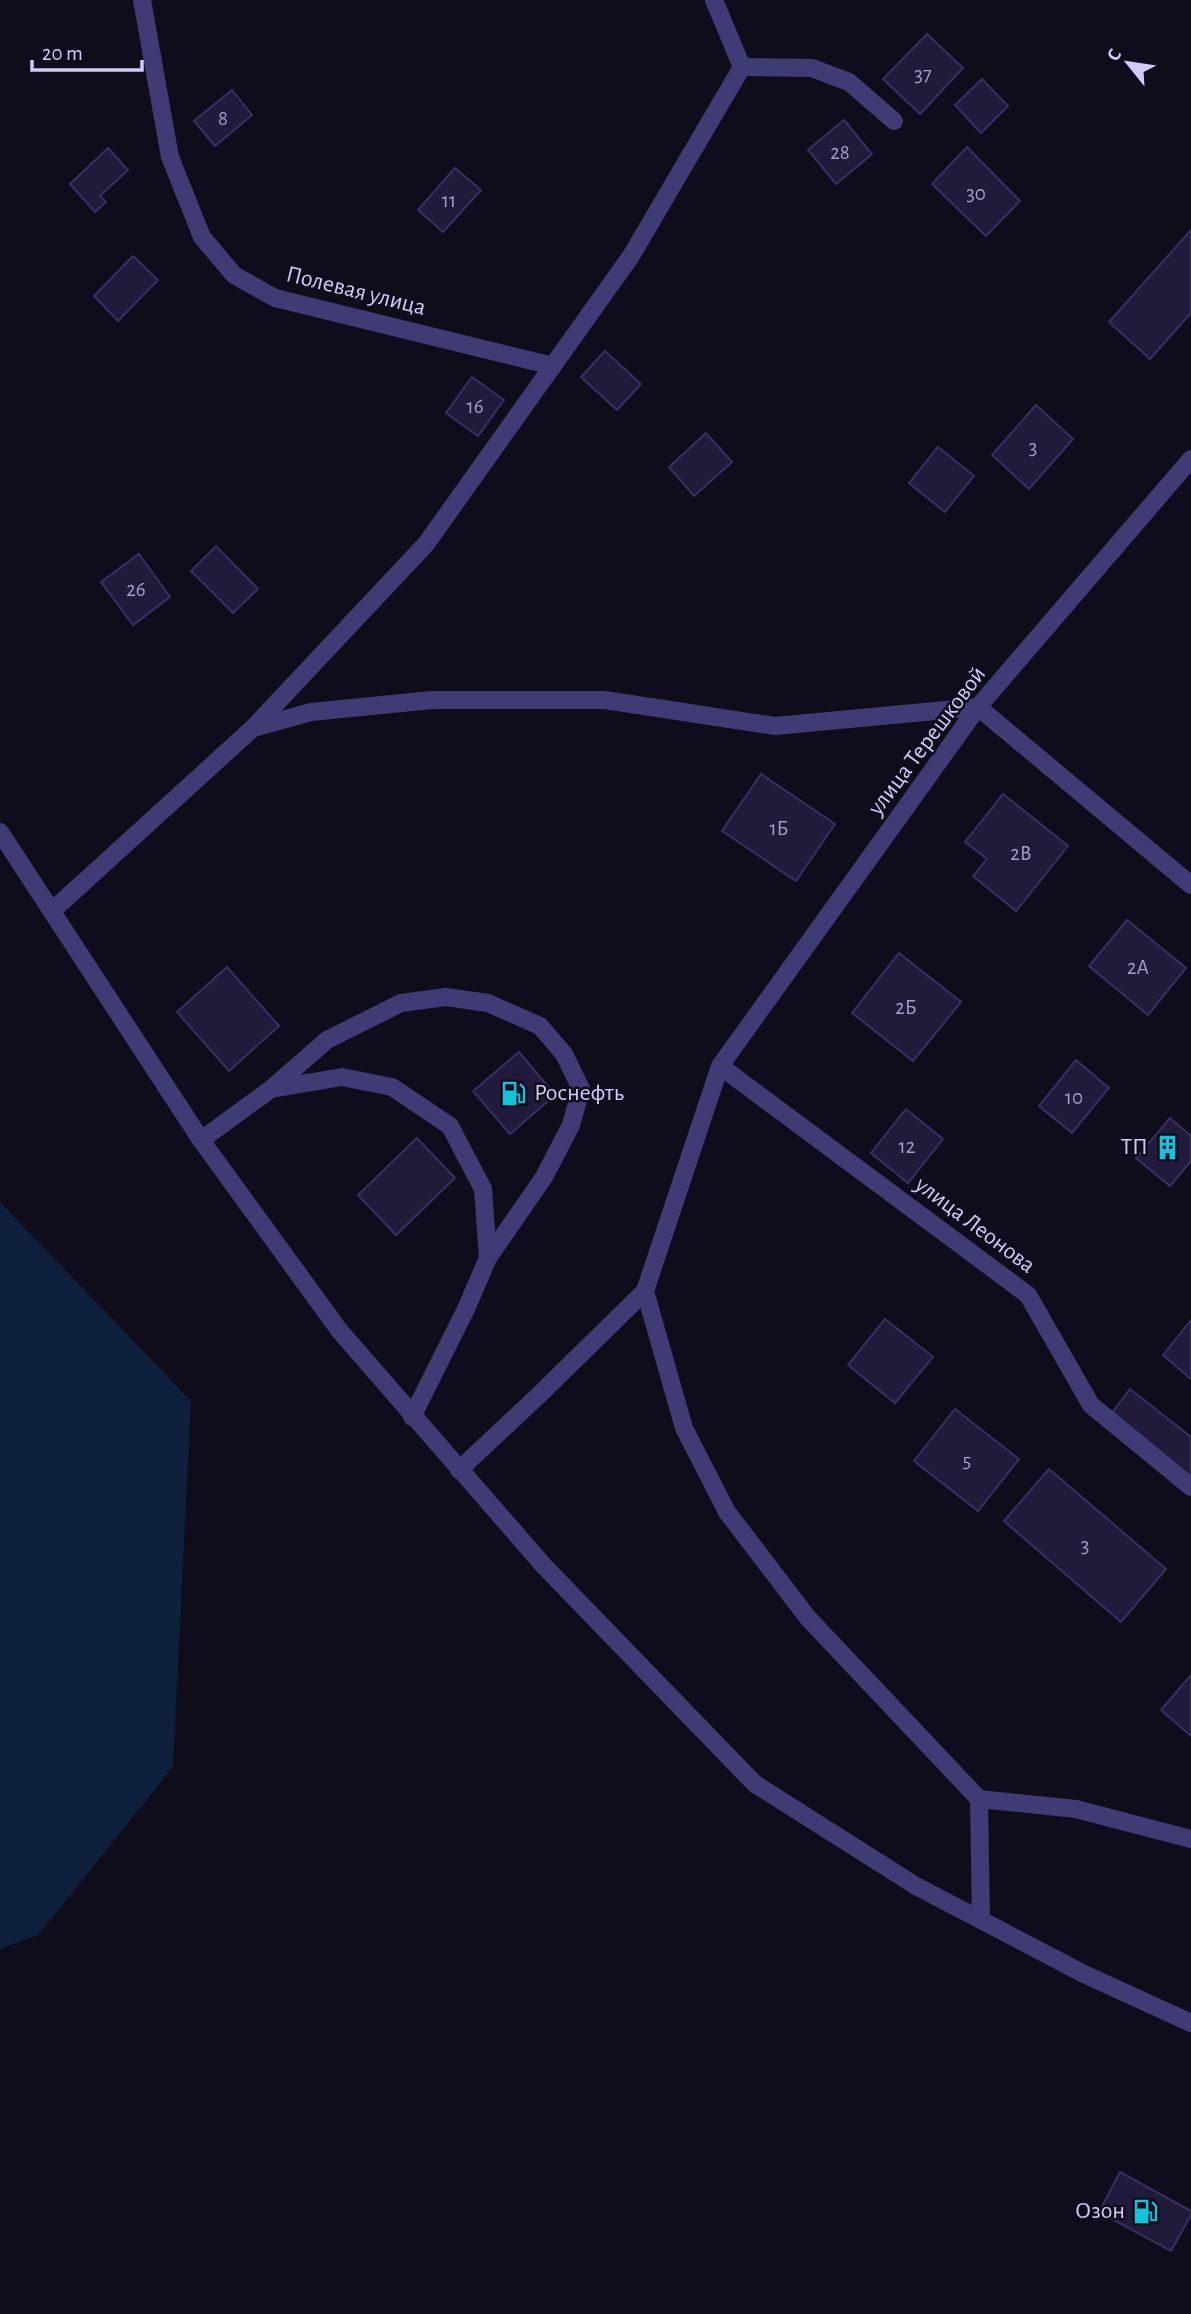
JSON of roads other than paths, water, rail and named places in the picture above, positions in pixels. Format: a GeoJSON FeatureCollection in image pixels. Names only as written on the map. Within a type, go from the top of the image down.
{"type":"FeatureCollection","features":[{"type":"Feature","properties":{"kind":"street","name":"Полевая улица"},"geometry":{"type":"LineString","coordinates":[[142,0],[170,157],[202,237],[234,275],[275,298],[553,366]]}},
{"type":"Feature","properties":{"kind":"street"},"geometry":{"type":"LineString","coordinates":[[714,0],[742,67]]}},
{"type":"Feature","properties":{"kind":"street"},"geometry":{"type":"LineString","coordinates":[[51,911],[253,728],[426,544],[631,256],[742,67]]}},
{"type":"Feature","properties":{"kind":"street"},"geometry":{"type":"LineString","coordinates":[[742,67],[812,68],[849,82],[894,121]]}},
{"type":"Feature","properties":{"kind":"street","name":"улица Терешковой"},"geometry":{"type":"LineString","coordinates":[[645,1291],[720,1066],[978,707],[1191,459]]}},
{"type":"Feature","properties":{"kind":"street"},"geometry":{"type":"LineString","coordinates":[[253,728],[311,712],[432,700],[605,700],[775,726],[978,707],[1191,885]]}},
{"type":"Feature","properties":{"kind":"street"},"geometry":{"type":"LineString","coordinates":[[0,832],[201,1140],[339,1330],[544,1566],[755,1784],[916,1886],[1084,1974],[1191,2023]]}},
{"type":"Feature","properties":{"kind":"street"},"geometry":{"type":"LineString","coordinates":[[201,1140],[271,1089],[327,1040],[401,1003],[446,997],[488,1003],[540,1026],[564,1054],[581,1089],[571,1125],[544,1177],[488,1258],[466,1309],[412,1417]]}},
{"type":"Feature","properties":{"kind":"street","name":"улица Леонова"},"geometry":{"type":"LineString","coordinates":[[720,1066],[1028,1295],[1091,1405],[1191,1487]]}},
{"type":"Feature","properties":{"kind":"street"},"geometry":{"type":"LineString","coordinates":[[271,1089],[342,1077],[392,1087],[450,1126],[483,1189],[488,1258]]}},
{"type":"Feature","properties":{"kind":"street"},"geometry":{"type":"LineString","coordinates":[[459,1470],[645,1291],[684,1428],[727,1512],[807,1618],[979,1799],[1076,1810],[1191,1839]]}},
{"type":"Feature","properties":{"kind":"street"},"geometry":{"type":"LineString","coordinates":[[979,1799],[981,1920]]}},
{"type":"Feature","properties":{"kind":"water"},"geometry":{"type":"Polygon","coordinates":[[[0,1202],[191,1401],[173,1767],[38,1935],[0,1949],[0,1202]]]}},
{"type":"Feature","properties":{"kind":"place","name":"Роснефть"},"geometry":{"type":"Point","coordinates":[514,1093]}},
{"type":"Feature","properties":{"kind":"place","name":"ТП"},"geometry":{"type":"Point","coordinates":[1168,1147]}},
{"type":"Feature","properties":{"kind":"place","name":"Озон"},"geometry":{"type":"Point","coordinates":[1145,2211]}}]}
